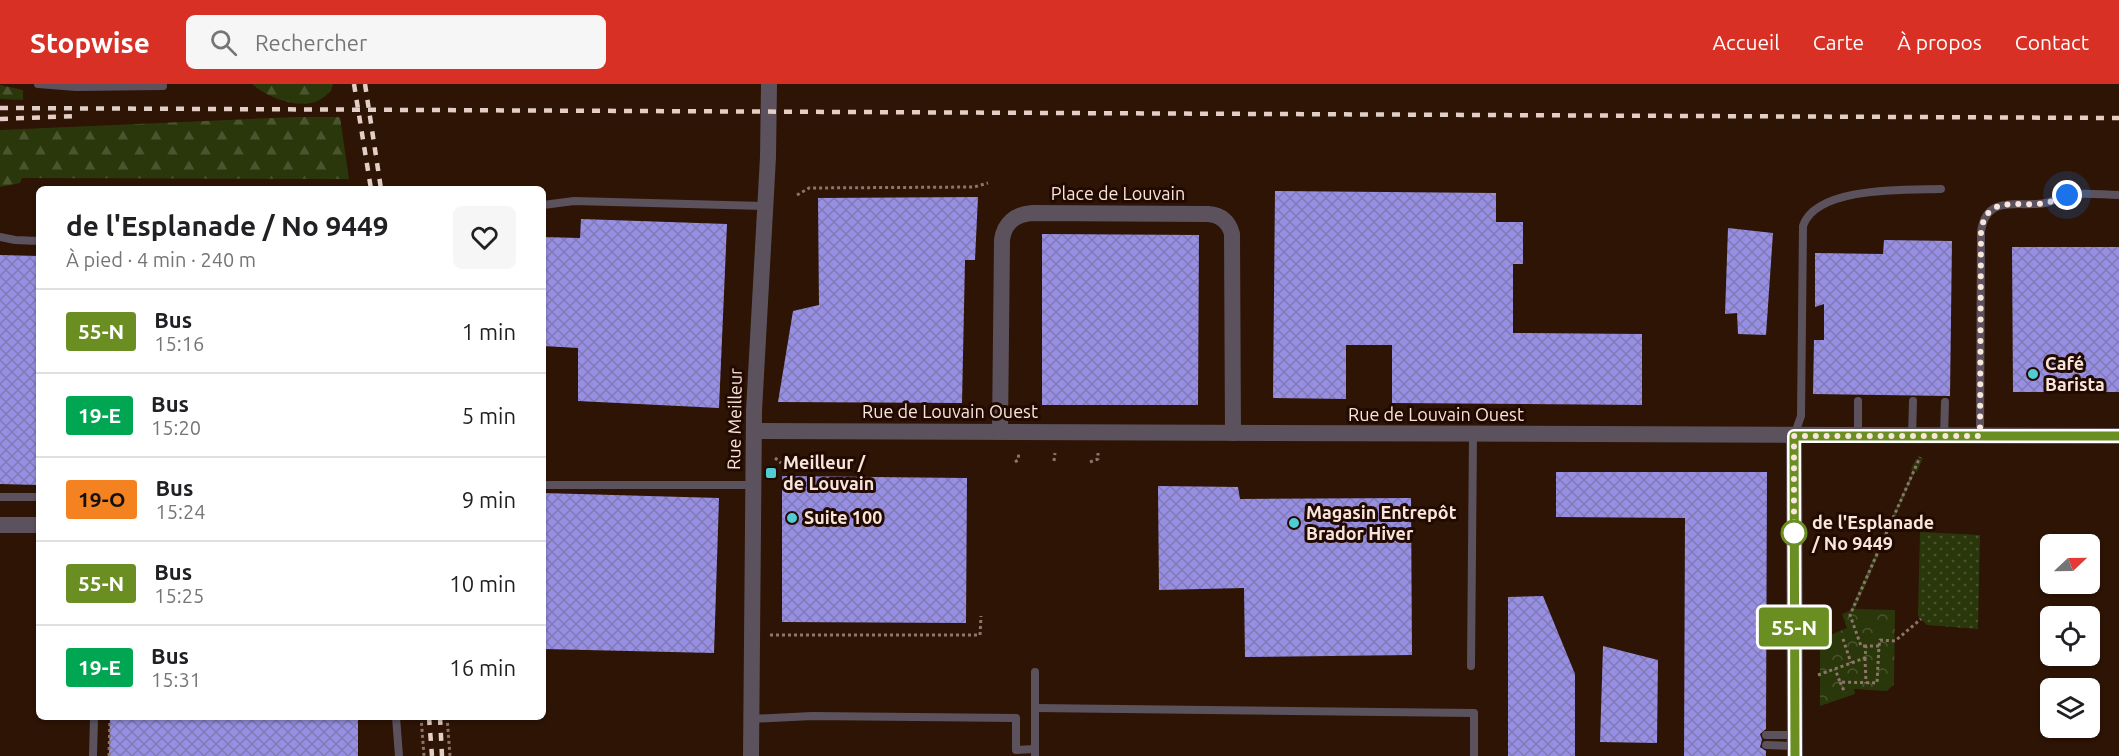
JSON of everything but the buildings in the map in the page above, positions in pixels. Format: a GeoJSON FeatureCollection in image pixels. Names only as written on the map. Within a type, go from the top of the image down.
{"type":"FeatureCollection","features":[{"type":"Feature","properties":{"kind":"street","name":"Rue Meilleur"},"geometry":{"type":"LineString","coordinates":[[751,756],[754,431],[765,206],[768,84]]}},
{"type":"Feature","properties":{"kind":"street","name":"Place de Louvain"},"geometry":{"type":"LineString","coordinates":[[1000,432],[1002,240],[1009,223],[1020,215],[1032,213],[1213,214],[1222,218],[1229,225],[1232,234],[1233,433]]}},
{"type":"Feature","properties":{"kind":"street","name":"Rue de Louvain Ouest"},"geometry":{"type":"LineString","coordinates":[[754,431],[2119,436]]}},
{"type":"Feature","properties":{"kind":"street"},"geometry":{"type":"LineString","coordinates":[[1794,436],[1795,746]]}},
{"type":"Feature","properties":{"kind":"street"},"geometry":{"type":"LineString","coordinates":[[0,525],[36,525]]}},
{"type":"Feature","properties":{"kind":"lane"},"geometry":{"type":"LineString","coordinates":[[38,84],[76,87],[163,86]]}},
{"type":"Feature","properties":{"kind":"lane"},"geometry":{"type":"LineString","coordinates":[[1794,436],[1801,416],[1803,226],[1806,218],[1823,205],[1863,192],[1941,189]]}},
{"type":"Feature","properties":{"kind":"lane"},"geometry":{"type":"LineString","coordinates":[[1980,436],[1981,232],[1985,218],[1991,211],[2005,204],[2045,203],[2067,195],[2119,195]]}},
{"type":"Feature","properties":{"kind":"lane"},"geometry":{"type":"LineString","coordinates":[[546,205],[574,201],[765,206]]}},
{"type":"Feature","properties":{"kind":"lane"},"geometry":{"type":"LineString","coordinates":[[0,237],[36,241]]}},
{"type":"Feature","properties":{"kind":"lane"},"geometry":{"type":"LineString","coordinates":[[1912,436],[1913,400]]}},
{"type":"Feature","properties":{"kind":"lane"},"geometry":{"type":"LineString","coordinates":[[1858,401],[1858,436]]}},
{"type":"Feature","properties":{"kind":"lane"},"geometry":{"type":"LineString","coordinates":[[1944,436],[1945,402]]}},
{"type":"Feature","properties":{"kind":"lane"},"geometry":{"type":"LineString","coordinates":[[1471,666],[1473,434]]}},
{"type":"Feature","properties":{"kind":"lane"},"geometry":{"type":"LineString","coordinates":[[546,485],[753,485]]}},
{"type":"Feature","properties":{"kind":"lane"},"geometry":{"type":"LineString","coordinates":[[0,497],[36,498]]}},
{"type":"Feature","properties":{"kind":"lane"},"geometry":{"type":"LineString","coordinates":[[752,719],[812,716],[1016,718],[1016,750],[1035,753],[1035,672]]}},
{"type":"Feature","properties":{"kind":"lane"},"geometry":{"type":"LineString","coordinates":[[1035,708],[1474,713],[1474,756]]}},
{"type":"Feature","properties":{"kind":"lane"},"geometry":{"type":"LineString","coordinates":[[93,720],[93,756]]}},
{"type":"Feature","properties":{"kind":"lane"},"geometry":{"type":"LineString","coordinates":[[396,720],[399,756]]}},
{"type":"Feature","properties":{"kind":"lane"},"geometry":{"type":"LineString","coordinates":[[1766,735],[1795,746]]}},
{"type":"Feature","properties":{"kind":"lane"},"geometry":{"type":"LineString","coordinates":[[1766,745],[1795,746]]}},
{"type":"Feature","properties":{"kind":"path"},"geometry":{"type":"LineString","coordinates":[[797,195],[808,188],[974,187],[988,183]]}},
{"type":"Feature","properties":{"kind":"path"},"geometry":{"type":"LineString","coordinates":[[1014,462],[1018,460],[1019,452]]}},
{"type":"Feature","properties":{"kind":"path"},"geometry":{"type":"LineString","coordinates":[[1054,461],[1055,453]]}},
{"type":"Feature","properties":{"kind":"path"},"geometry":{"type":"LineString","coordinates":[[1090,462],[1098,459],[1098,453]]}},
{"type":"Feature","properties":{"kind":"path"},"geometry":{"type":"LineString","coordinates":[[1880,646],[1861,646],[1850,615],[1920,457]]}},
{"type":"Feature","properties":{"kind":"path"},"geometry":{"type":"LineString","coordinates":[[775,458],[781,463]]}},
{"type":"Feature","properties":{"kind":"path"},"geometry":{"type":"LineString","coordinates":[[770,635],[980,635],[981,616]]}},
{"type":"Feature","properties":{"kind":"path"},"geometry":{"type":"LineString","coordinates":[[1840,682],[1877,683],[1880,640],[1894,641],[1921,619]]}},
{"type":"Feature","properties":{"kind":"path"},"geometry":{"type":"LineString","coordinates":[[1843,639],[1851,663]]}},
{"type":"Feature","properties":{"kind":"path"},"geometry":{"type":"LineString","coordinates":[[1866,646],[1866,683]]}},
{"type":"Feature","properties":{"kind":"path"},"geometry":{"type":"LineString","coordinates":[[1818,675],[1865,657]]}},
{"type":"Feature","properties":{"kind":"path"},"geometry":{"type":"LineString","coordinates":[[1835,669],[1845,693]]}},
{"type":"Feature","properties":{"kind":"path"},"geometry":{"type":"LineString","coordinates":[[109,756],[110,720]]}},
{"type":"Feature","properties":{"kind":"path"},"geometry":{"type":"LineString","coordinates":[[421,720],[424,756]]}},
{"type":"Feature","properties":{"kind":"path"},"geometry":{"type":"LineString","coordinates":[[447,720],[450,756]]}},
{"type":"Feature","properties":{"kind":"green space"},"geometry":{"type":"Polygon","coordinates":[[[252,84],[333,84],[331,91],[322,99],[304,104],[264,93],[252,84]]]}},
{"type":"Feature","properties":{"kind":"green space"},"geometry":{"type":"Polygon","coordinates":[[[0,85],[23,90],[23,100],[0,99],[0,85]]]}},
{"type":"Feature","properties":{"kind":"green space"},"geometry":{"type":"Polygon","coordinates":[[[340,117],[349,179],[22,178],[20,183],[0,187],[0,130],[340,117]]]}},
{"type":"Feature","properties":{"kind":"green space"},"geometry":{"type":"Polygon","coordinates":[[[1923,458],[1917,472],[1915,471],[1855,609],[1895,610],[1894,684],[1887,691],[1854,689],[1855,694],[1820,706],[1820,639],[1847,628],[1842,614],[1850,611],[1913,471],[1911,469],[1916,459],[1923,458]]]}},
{"type":"Feature","properties":{"kind":"green space"},"geometry":{"type":"Polygon","coordinates":[[[1920,532],[1980,535],[1978,629],[1927,625],[1918,616],[1920,532]]]}},
{"type":"Feature","properties":{"kind":"railway"},"geometry":{"type":"LineString","coordinates":[[354,84],[371,186]]}},
{"type":"Feature","properties":{"kind":"railway"},"geometry":{"type":"LineString","coordinates":[[365,84],[381,186]]}},
{"type":"Feature","properties":{"kind":"railway"},"geometry":{"type":"LineString","coordinates":[[0,108],[2119,118]]}},
{"type":"Feature","properties":{"kind":"railway"},"geometry":{"type":"LineString","coordinates":[[0,119],[76,116]]}},
{"type":"Feature","properties":{"kind":"railway"},"geometry":{"type":"LineString","coordinates":[[429,720],[432,756]]}},
{"type":"Feature","properties":{"kind":"railway"},"geometry":{"type":"LineString","coordinates":[[440,720],[442,756]]}},
{"type":"Feature","properties":{"kind":"bus line","name":"55-N"},"geometry":{"type":"LineString","coordinates":[[1795,756],[1794,436],[2119,436]]}},
{"type":"Feature","properties":{"kind":"place","name":"Café Barista"},"geometry":{"type":"Point","coordinates":[2033,374]}},
{"type":"Feature","properties":{"kind":"place","name":"Meilleur / de Louvain"},"geometry":{"type":"Point","coordinates":[771,473]}},
{"type":"Feature","properties":{"kind":"place","name":"Suite 100"},"geometry":{"type":"Point","coordinates":[792,518]}},
{"type":"Feature","properties":{"kind":"place","name":"Magasin Entrepôt Brador Hiver"},"geometry":{"type":"Point","coordinates":[1294,523]}},
{"type":"Feature","properties":{"kind":"place","name":"de l'Esplanade / No 9449"},"geometry":{"type":"Point","coordinates":[1794,533]}},
{"type":"Feature","properties":{"kind":"route"},"geometry":{"type":"LineString","coordinates":[[1794,533],[1794,436],[1980,436],[1981,232],[1983,223],[1991,211],[2005,204],[2045,203],[2067,195]]}}]}
